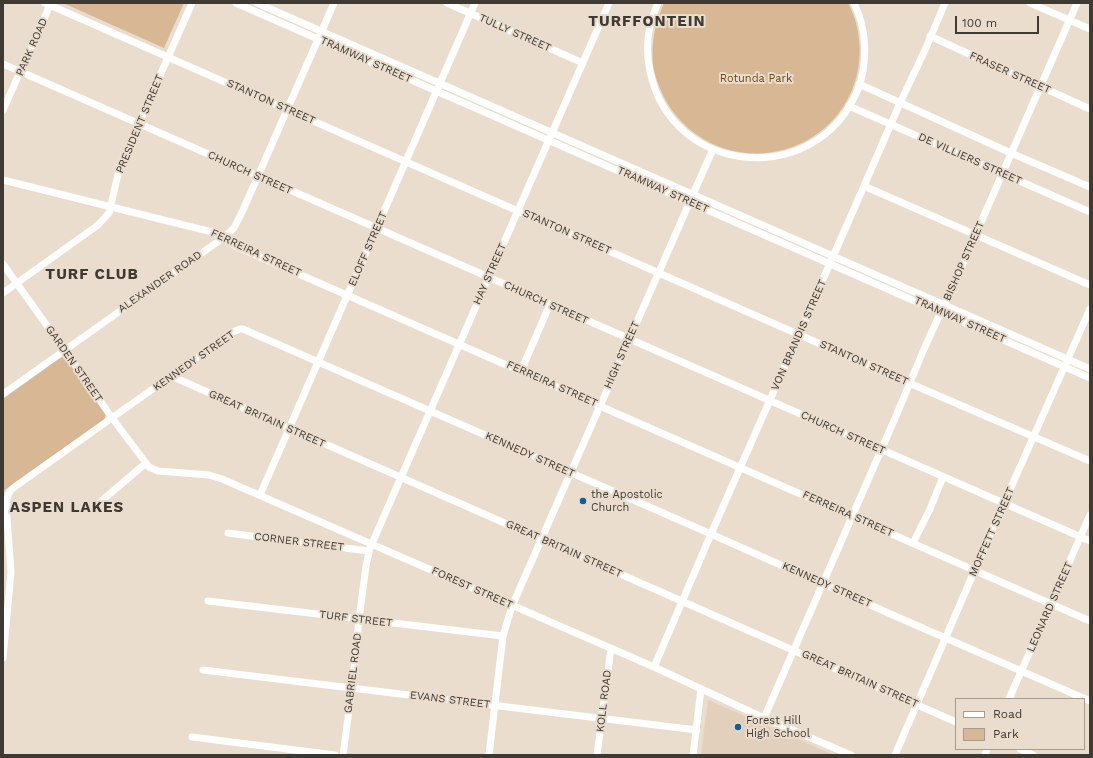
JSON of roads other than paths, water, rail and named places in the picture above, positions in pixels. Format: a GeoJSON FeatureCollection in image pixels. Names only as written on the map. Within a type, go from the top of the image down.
{"type":"FeatureCollection","features":[{"type":"Feature","properties":{"kind":"street","name":"PRESIDENT STREET"},"geometry":{"type":"LineString","coordinates":[[3,293],[98,225],[109,213],[120,166],[192,3]]}},
{"type":"Feature","properties":{"kind":"street","name":"TRAMWAY STREET"},"geometry":{"type":"LineString","coordinates":[[236,3],[623,173],[735,213],[833,256],[888,285]]}},
{"type":"Feature","properties":{"kind":"street","name":"ALEXANDER ROAD"},"geometry":{"type":"LineString","coordinates":[[3,394],[223,238],[234,228],[334,3]]}},
{"type":"Feature","properties":{"kind":"street","name":"TULLY STREET"},"geometry":{"type":"LineString","coordinates":[[447,3],[583,63]]}},
{"type":"Feature","properties":{"kind":"street","name":"ELOFF STREET"},"geometry":{"type":"LineString","coordinates":[[260,495],[475,3]]}},
{"type":"Feature","properties":{"kind":"street","name":"HAY STREET"},"geometry":{"type":"LineString","coordinates":[[370,548],[609,3]]}},
{"type":"Feature","properties":{"kind":"street"},"geometry":{"type":"LineString","coordinates":[[649,3],[657,5],[649,30],[648,42],[649,66],[655,89],[660,100],[674,120],[692,137],[713,149],[734,156],[756,158],[768,158],[789,153],[810,144],[836,124],[849,106],[863,71],[865,44],[860,18],[854,3]]}},
{"type":"Feature","properties":{"kind":"street","name":"VON BRANDIS STREET"},"geometry":{"type":"LineString","coordinates":[[654,667],[945,3]]}},
{"type":"Feature","properties":{"kind":"street"},"geometry":{"type":"LineString","coordinates":[[1030,3],[1090,29]]}},
{"type":"Feature","properties":{"kind":"street","name":"BISHOP STREET"},"geometry":{"type":"LineString","coordinates":[[764,718],[909,383],[1077,3]]}},
{"type":"Feature","properties":{"kind":"street","name":"STANTON STREET"},"geometry":{"type":"LineString","coordinates":[[48,4],[909,383],[1090,461]]}},
{"type":"Feature","properties":{"kind":"street","name":"PARK ROAD"},"geometry":{"type":"LineString","coordinates":[[3,110],[48,4]]}},
{"type":"Feature","properties":{"kind":"street","name":"TRAMWAY STREET"},"geometry":{"type":"LineString","coordinates":[[260,4],[626,165],[732,221],[830,264],[888,285],[943,309],[1004,336],[1090,378]]}},
{"type":"Feature","properties":{"kind":"street"},"geometry":{"type":"LineString","coordinates":[[258,12],[260,4]]}},
{"type":"Feature","properties":{"kind":"street","name":"FRASER STREET"},"geometry":{"type":"LineString","coordinates":[[930,36],[1090,109]]}},
{"type":"Feature","properties":{"kind":"street","name":"CHURCH STREET"},"geometry":{"type":"LineString","coordinates":[[3,64],[139,125],[1090,541]]}},
{"type":"Feature","properties":{"kind":"street","name":"DE VILLIERS STREET"},"geometry":{"type":"LineString","coordinates":[[859,84],[1090,187]]}},
{"type":"Feature","properties":{"kind":"street","name":"DE VILLIERS STREET"},"geometry":{"type":"LineString","coordinates":[[849,106],[1090,212]]}},
{"type":"Feature","properties":{"kind":"street"},"geometry":{"type":"LineString","coordinates":[[494,116],[498,108]]}},
{"type":"Feature","properties":{"kind":"street","name":"HIGH STREET"},"geometry":{"type":"LineString","coordinates":[[489,755],[503,636],[512,606],[713,149]]}},
{"type":"Feature","properties":{"kind":"street"},"geometry":{"type":"LineString","coordinates":[[623,173],[626,165]]}},
{"type":"Feature","properties":{"kind":"street","name":"FERREIRA STREET"},"geometry":{"type":"LineString","coordinates":[[3,180],[206,230],[260,257],[1090,621]]}},
{"type":"Feature","properties":{"kind":"street"},"geometry":{"type":"LineString","coordinates":[[864,186],[1090,285]]}},
{"type":"Feature","properties":{"kind":"street"},"geometry":{"type":"LineString","coordinates":[[732,221],[735,213]]}},
{"type":"Feature","properties":{"kind":"street"},"geometry":{"type":"LineString","coordinates":[[759,233],[762,225]]}},
{"type":"Feature","properties":{"kind":"street","name":"GARDEN STREET"},"geometry":{"type":"LineString","coordinates":[[3,264],[112,418],[146,463]]}},
{"type":"Feature","properties":{"kind":"street"},"geometry":{"type":"LineString","coordinates":[[521,371],[550,304]]}},
{"type":"Feature","properties":{"kind":"street","name":"MOFFETT STREET"},"geometry":{"type":"LineString","coordinates":[[895,755],[1090,309]]}},
{"type":"Feature","properties":{"kind":"street","name":"KENNEDY STREET"},"geometry":{"type":"LineString","coordinates":[[5,504],[7,496],[11,490],[230,333],[243,329],[1090,700]]}},
{"type":"Feature","properties":{"kind":"street","name":"TRAMWAY STREET"},"geometry":{"type":"LineString","coordinates":[[1004,336],[1090,369]]}},
{"type":"Feature","properties":{"kind":"street","name":"GREAT BRITAIN STREET"},"geometry":{"type":"LineString","coordinates":[[171,376],[955,722]]}},
{"type":"Feature","properties":{"kind":"street"},"geometry":{"type":"LineString","coordinates":[[99,503],[146,463]]}},
{"type":"Feature","properties":{"kind":"street","name":"FOREST STREET"},"geometry":{"type":"LineString","coordinates":[[146,463],[149,467],[158,470],[216,477],[260,495],[370,548],[611,648],[764,718],[851,755]]}},
{"type":"Feature","properties":{"kind":"street"},"geometry":{"type":"LineString","coordinates":[[914,543],[943,477]]}},
{"type":"Feature","properties":{"kind":"street"},"geometry":{"type":"LineString","coordinates":[[3,658],[6,592],[11,559],[5,504]]}},
{"type":"Feature","properties":{"kind":"street","name":"LEONARD STREET"},"geometry":{"type":"LineString","coordinates":[[1009,698],[1090,514]]}},
{"type":"Feature","properties":{"kind":"street","name":"CORNER STREET"},"geometry":{"type":"LineString","coordinates":[[228,533],[370,548]]}},
{"type":"Feature","properties":{"kind":"street","name":"GABRIEL ROAD"},"geometry":{"type":"LineString","coordinates":[[343,755],[359,619],[370,548]]}},
{"type":"Feature","properties":{"kind":"street","name":"TURF STREET"},"geometry":{"type":"LineString","coordinates":[[208,601],[503,636]]}},
{"type":"Feature","properties":{"kind":"street","name":"KOLL ROAD"},"geometry":{"type":"LineString","coordinates":[[597,755],[611,648]]}},
{"type":"Feature","properties":{"kind":"street","name":"EVANS STREET"},"geometry":{"type":"LineString","coordinates":[[202,670],[696,730]]}},
{"type":"Feature","properties":{"kind":"street"},"geometry":{"type":"LineString","coordinates":[[694,755],[701,689]]}},
{"type":"Feature","properties":{"kind":"street"},"geometry":{"type":"LineString","coordinates":[[192,737],[335,755]]}},
{"type":"Feature","properties":{"kind":"street"},"geometry":{"type":"LineString","coordinates":[[1022,750],[1033,755]]}},
{"type":"Feature","properties":{"kind":"place","name":"the Apostolic Church"},"geometry":{"type":"Point","coordinates":[583,501]}},
{"type":"Feature","properties":{"kind":"place","name":"Forest Hill High School"},"geometry":{"type":"Point","coordinates":[738,727]}},
{"type":"Feature","properties":{"kind":"district","name":"TURFFONTEIN"},"geometry":{"type":"Point","coordinates":[647,22]}},
{"type":"Feature","properties":{"kind":"district","name":"TURF CLUB"},"geometry":{"type":"Point","coordinates":[92,275]}},
{"type":"Feature","properties":{"kind":"district","name":"ASPEN LAKES"},"geometry":{"type":"Point","coordinates":[67,508]}},
{"type":"Feature","properties":{"kind":"park label","name":"Rotunda Park"},"geometry":{"type":"Point","coordinates":[756,79]}}]}
